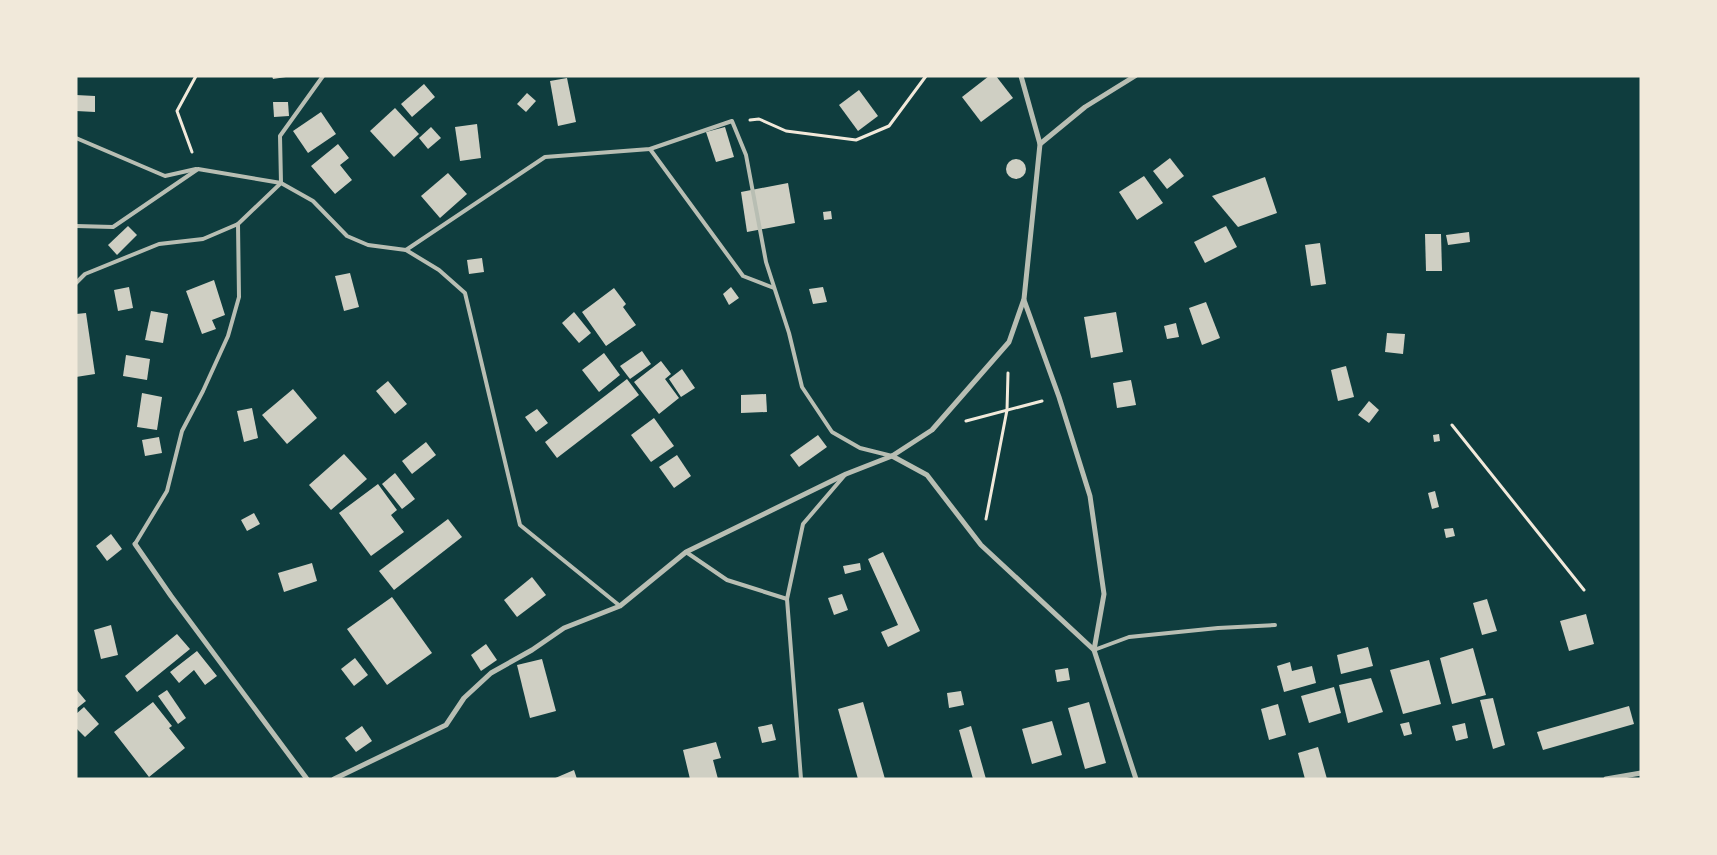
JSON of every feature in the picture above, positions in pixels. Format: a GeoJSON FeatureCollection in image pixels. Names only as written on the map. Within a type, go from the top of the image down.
{"type":"FeatureCollection","features":[{"type":"Feature","properties":{"kind":"street"},"geometry":{"type":"LineString","coordinates":[[334,779],[446,725],[464,698],[491,673],[532,650],[564,628],[620,606],[686,552],[846,474],[892,456],[932,430],[1009,342],[1024,299],[1040,144],[1021,76]]}},
{"type":"Feature","properties":{"kind":"street"},"geometry":{"type":"LineString","coordinates":[[1040,144],[1085,107],[1135,76]]}},
{"type":"Feature","properties":{"kind":"street"},"geometry":{"type":"LineString","coordinates":[[1024,299],[1059,396],[1090,496],[1104,594],[1094,650],[1136,779]]}},
{"type":"Feature","properties":{"kind":"street"},"geometry":{"type":"LineString","coordinates":[[892,456],[928,474],[981,545],[1094,650]]}},
{"type":"Feature","properties":{"kind":"street"},"geometry":{"type":"LineString","coordinates":[[135,544],[171,596],[307,779]]}},
{"type":"Feature","properties":{"kind":"street"},"geometry":{"type":"LineString","coordinates":[[1606,779],[1641,773]]}},
{"type":"Feature","properties":{"kind":"lane"},"geometry":{"type":"LineString","coordinates":[[76,283],[85,274],[159,244],[203,239],[238,224],[281,183],[280,136],[323,76]]}},
{"type":"Feature","properties":{"kind":"lane"},"geometry":{"type":"LineString","coordinates":[[406,250],[544,157],[650,149],[732,122],[746,155],[766,262],[789,333],[802,387],[832,432],[860,448],[892,456]]}},
{"type":"Feature","properties":{"kind":"lane"},"geometry":{"type":"LineString","coordinates":[[76,138],[165,176],[198,169],[281,183],[313,201],[347,236],[368,244],[406,250],[439,270],[465,293],[520,525],[620,606]]}},
{"type":"Feature","properties":{"kind":"lane"},"geometry":{"type":"LineString","coordinates":[[650,149],[743,276],[774,288]]}},
{"type":"Feature","properties":{"kind":"lane"},"geometry":{"type":"LineString","coordinates":[[76,226],[113,227],[198,169]]}},
{"type":"Feature","properties":{"kind":"lane"},"geometry":{"type":"LineString","coordinates":[[135,544],[167,491],[182,431],[228,336],[239,297],[238,224]]}},
{"type":"Feature","properties":{"kind":"lane"},"geometry":{"type":"LineString","coordinates":[[801,779],[787,600],[802,524],[846,474]]}},
{"type":"Feature","properties":{"kind":"lane"},"geometry":{"type":"LineString","coordinates":[[686,552],[727,580],[787,600]]}},
{"type":"Feature","properties":{"kind":"lane"},"geometry":{"type":"LineString","coordinates":[[1094,650],[1129,636],[1275,625]]}},
{"type":"Feature","properties":{"kind":"path"},"geometry":{"type":"LineString","coordinates":[[196,76],[177,111],[198,169]]}},
{"type":"Feature","properties":{"kind":"path"},"geometry":{"type":"LineString","coordinates":[[732,122],[759,119],[786,131],[856,140],[889,126],[926,76]]}},
{"type":"Feature","properties":{"kind":"path"},"geometry":{"type":"LineString","coordinates":[[981,545],[1007,410],[1009,342]]}},
{"type":"Feature","properties":{"kind":"path"},"geometry":{"type":"LineString","coordinates":[[932,430],[1059,396]]}},
{"type":"Feature","properties":{"kind":"path"},"geometry":{"type":"LineString","coordinates":[[1452,425],[1584,590]]}},
{"type":"Feature","properties":{"kind":"building"},"geometry":{"type":"Polygon","coordinates":[[[272,76],[286,76],[286,77],[273,79],[272,76]]]}},
{"type":"Feature","properties":{"kind":"building"},"geometry":{"type":"Polygon","coordinates":[[[989,76],[996,76],[1013,98],[981,122],[962,97],[989,76]]]}},
{"type":"Feature","properties":{"kind":"building"},"geometry":{"type":"Polygon","coordinates":[[[567,78],[576,122],[558,126],[550,81],[567,78]]]}},
{"type":"Feature","properties":{"kind":"building"},"geometry":{"type":"Polygon","coordinates":[[[424,84],[435,97],[412,117],[401,104],[424,84]]]}},
{"type":"Feature","properties":{"kind":"building"},"geometry":{"type":"Polygon","coordinates":[[[859,90],[878,116],[858,131],[839,105],[859,90]]]}},
{"type":"Feature","properties":{"kind":"building"},"geometry":{"type":"Polygon","coordinates":[[[527,93],[536,101],[526,112],[517,104],[527,93]]]}},
{"type":"Feature","properties":{"kind":"building"},"geometry":{"type":"Polygon","coordinates":[[[76,95],[95,96],[95,112],[76,111],[76,95]]]}},
{"type":"Feature","properties":{"kind":"building"},"geometry":{"type":"Polygon","coordinates":[[[273,102],[288,102],[289,116],[274,117],[273,102]]]}},
{"type":"Feature","properties":{"kind":"building"},"geometry":{"type":"Polygon","coordinates":[[[395,108],[419,134],[394,157],[370,131],[395,108]]]}},
{"type":"Feature","properties":{"kind":"building"},"geometry":{"type":"Polygon","coordinates":[[[321,112],[336,134],[308,153],[293,131],[321,112]]]}},
{"type":"Feature","properties":{"kind":"building"},"geometry":{"type":"Polygon","coordinates":[[[477,124],[481,158],[460,161],[455,127],[477,124]]]}},
{"type":"Feature","properties":{"kind":"building"},"geometry":{"type":"Polygon","coordinates":[[[431,127],[441,138],[428,149],[419,138],[431,127]]]}},
{"type":"Feature","properties":{"kind":"building"},"geometry":{"type":"Polygon","coordinates":[[[725,127],[734,157],[716,162],[706,132],[725,127]]]}},
{"type":"Feature","properties":{"kind":"building"},"geometry":{"type":"Polygon","coordinates":[[[338,144],[349,158],[340,165],[352,180],[335,194],[311,166],[338,144]]]}},
{"type":"Feature","properties":{"kind":"building"},"geometry":{"type":"Polygon","coordinates":[[[1170,158],[1184,176],[1167,189],[1153,171],[1170,158]]]}},
{"type":"Feature","properties":{"kind":"building"},"geometry":{"type":"Polygon","coordinates":[[[1016,159],[1023,162],[1026,169],[1023,176],[1016,179],[1009,176],[1006,169],[1009,162],[1016,159]]]}},
{"type":"Feature","properties":{"kind":"building"},"geometry":{"type":"Polygon","coordinates":[[[448,173],[467,194],[440,218],[421,196],[448,173]]]}},
{"type":"Feature","properties":{"kind":"building"},"geometry":{"type":"Polygon","coordinates":[[[1144,176],[1163,203],[1137,220],[1119,192],[1144,176]]]}},
{"type":"Feature","properties":{"kind":"building"},"geometry":{"type":"Polygon","coordinates":[[[1265,177],[1277,213],[1238,227],[1212,196],[1265,177]]]}},
{"type":"Feature","properties":{"kind":"building"},"geometry":{"type":"Polygon","coordinates":[[[788,183],[795,223],[747,232],[741,192],[788,183]]]}},
{"type":"Feature","properties":{"kind":"building"},"geometry":{"type":"Polygon","coordinates":[[[831,211],[832,219],[824,220],[823,212],[831,211]]]}},
{"type":"Feature","properties":{"kind":"building"},"geometry":{"type":"Polygon","coordinates":[[[128,226],[137,235],[117,255],[108,245],[128,226]]]}},
{"type":"Feature","properties":{"kind":"building"},"geometry":{"type":"Polygon","coordinates":[[[1226,226],[1237,247],[1205,263],[1194,242],[1226,226]]]}},
{"type":"Feature","properties":{"kind":"building"},"geometry":{"type":"Polygon","coordinates":[[[1469,232],[1470,242],[1448,245],[1446,235],[1469,232]]]}},
{"type":"Feature","properties":{"kind":"building"},"geometry":{"type":"Polygon","coordinates":[[[1425,234],[1441,234],[1442,271],[1426,271],[1425,234]]]}},
{"type":"Feature","properties":{"kind":"building"},"geometry":{"type":"Polygon","coordinates":[[[1320,243],[1326,284],[1311,286],[1305,245],[1320,243]]]}},
{"type":"Feature","properties":{"kind":"building"},"geometry":{"type":"Polygon","coordinates":[[[482,258],[484,272],[469,274],[467,260],[482,258]]]}},
{"type":"Feature","properties":{"kind":"building"},"geometry":{"type":"Polygon","coordinates":[[[350,273],[359,307],[344,311],[335,276],[350,273]]]}},
{"type":"Feature","properties":{"kind":"building"},"geometry":{"type":"Polygon","coordinates":[[[214,280],[225,315],[212,320],[216,329],[202,334],[186,291],[214,280]]]}},
{"type":"Feature","properties":{"kind":"building"},"geometry":{"type":"Polygon","coordinates":[[[129,287],[133,308],[118,311],[114,290],[129,287]]]}},
{"type":"Feature","properties":{"kind":"building"},"geometry":{"type":"Polygon","coordinates":[[[731,287],[739,298],[729,305],[723,294],[731,287]]]}},
{"type":"Feature","properties":{"kind":"building"},"geometry":{"type":"Polygon","coordinates":[[[823,287],[827,302],[813,304],[809,289],[823,287]]]}},
{"type":"Feature","properties":{"kind":"building"},"geometry":{"type":"Polygon","coordinates":[[[614,288],[626,304],[623,307],[636,325],[606,346],[582,312],[614,288]]]}},
{"type":"Feature","properties":{"kind":"building"},"geometry":{"type":"Polygon","coordinates":[[[1206,302],[1220,338],[1202,345],[1189,308],[1206,302]]]}},
{"type":"Feature","properties":{"kind":"building"},"geometry":{"type":"Polygon","coordinates":[[[151,311],[168,314],[163,343],[145,340],[151,311]]]}},
{"type":"Feature","properties":{"kind":"building"},"geometry":{"type":"Polygon","coordinates":[[[574,312],[591,333],[579,343],[562,323],[574,312]]]}},
{"type":"Feature","properties":{"kind":"building"},"geometry":{"type":"Polygon","coordinates":[[[1116,312],[1123,352],[1091,358],[1084,317],[1116,312]]]}},
{"type":"Feature","properties":{"kind":"building"},"geometry":{"type":"Polygon","coordinates":[[[86,313],[95,374],[76,377],[76,314],[86,313]]]}},
{"type":"Feature","properties":{"kind":"building"},"geometry":{"type":"Polygon","coordinates":[[[1176,323],[1179,337],[1167,339],[1164,326],[1176,323]]]}},
{"type":"Feature","properties":{"kind":"building"},"geometry":{"type":"Polygon","coordinates":[[[1387,333],[1405,334],[1403,354],[1385,352],[1387,333]]]}},
{"type":"Feature","properties":{"kind":"building"},"geometry":{"type":"Polygon","coordinates":[[[642,351],[651,364],[630,379],[620,366],[642,351]]]}},
{"type":"Feature","properties":{"kind":"building"},"geometry":{"type":"Polygon","coordinates":[[[604,353],[620,375],[599,392],[582,370],[604,353]]]}},
{"type":"Feature","properties":{"kind":"building"},"geometry":{"type":"Polygon","coordinates":[[[126,355],[150,359],[147,380],[123,376],[126,355]]]}},
{"type":"Feature","properties":{"kind":"building"},"geometry":{"type":"Polygon","coordinates":[[[661,361],[671,374],[665,379],[679,398],[659,414],[634,382],[661,361]]]}},
{"type":"Feature","properties":{"kind":"building"},"geometry":{"type":"Polygon","coordinates":[[[1346,366],[1354,397],[1338,401],[1331,370],[1346,366]]]}},
{"type":"Feature","properties":{"kind":"building"},"geometry":{"type":"Polygon","coordinates":[[[682,369],[695,388],[681,397],[669,379],[682,369]]]}},
{"type":"Feature","properties":{"kind":"building"},"geometry":{"type":"Polygon","coordinates":[[[627,379],[639,395],[557,458],[545,442],[627,379]]]}},
{"type":"Feature","properties":{"kind":"building"},"geometry":{"type":"Polygon","coordinates":[[[1131,380],[1136,405],[1117,408],[1113,383],[1131,380]]]}},
{"type":"Feature","properties":{"kind":"building"},"geometry":{"type":"Polygon","coordinates":[[[388,381],[407,404],[395,414],[376,391],[388,381]]]}},
{"type":"Feature","properties":{"kind":"building"},"geometry":{"type":"Polygon","coordinates":[[[293,389],[317,418],[287,444],[262,415],[293,389]]]}},
{"type":"Feature","properties":{"kind":"building"},"geometry":{"type":"Polygon","coordinates":[[[142,393],[162,397],[157,430],[137,427],[142,393]]]}},
{"type":"Feature","properties":{"kind":"building"},"geometry":{"type":"Polygon","coordinates":[[[766,394],[767,412],[741,413],[741,395],[766,394]]]}},
{"type":"Feature","properties":{"kind":"building"},"geometry":{"type":"Polygon","coordinates":[[[1369,401],[1379,410],[1369,423],[1358,415],[1369,401]]]}},
{"type":"Feature","properties":{"kind":"building"},"geometry":{"type":"Polygon","coordinates":[[[252,408],[258,438],[244,442],[237,411],[252,408]]]}},
{"type":"Feature","properties":{"kind":"building"},"geometry":{"type":"Polygon","coordinates":[[[537,409],[548,423],[536,432],[525,417],[537,409]]]}},
{"type":"Feature","properties":{"kind":"building"},"geometry":{"type":"Polygon","coordinates":[[[654,418],[674,446],[651,462],[631,435],[654,418]]]}},
{"type":"Feature","properties":{"kind":"building"},"geometry":{"type":"Polygon","coordinates":[[[1439,434],[1440,441],[1434,442],[1433,435],[1439,434]]]}},
{"type":"Feature","properties":{"kind":"building"},"geometry":{"type":"Polygon","coordinates":[[[818,435],[827,447],[799,467],[790,455],[818,435]]]}},
{"type":"Feature","properties":{"kind":"building"},"geometry":{"type":"Polygon","coordinates":[[[159,437],[162,453],[145,456],[142,440],[159,437]]]}},
{"type":"Feature","properties":{"kind":"building"},"geometry":{"type":"Polygon","coordinates":[[[426,442],[436,455],[412,474],[402,461],[426,442]]]}},
{"type":"Feature","properties":{"kind":"building"},"geometry":{"type":"Polygon","coordinates":[[[344,454],[367,479],[331,510],[309,485],[344,454]]]}},
{"type":"Feature","properties":{"kind":"building"},"geometry":{"type":"Polygon","coordinates":[[[677,455],[691,476],[674,488],[659,467],[677,455]]]}},
{"type":"Feature","properties":{"kind":"building"},"geometry":{"type":"Polygon","coordinates":[[[395,473],[415,499],[402,509],[382,484],[395,473]]]}},
{"type":"Feature","properties":{"kind":"building"},"geometry":{"type":"Polygon","coordinates":[[[378,484],[397,510],[391,515],[404,532],[371,556],[339,513],[378,484]]]}},
{"type":"Feature","properties":{"kind":"building"},"geometry":{"type":"Polygon","coordinates":[[[1435,491],[1439,507],[1432,509],[1428,493],[1435,491]]]}},
{"type":"Feature","properties":{"kind":"building"},"geometry":{"type":"Polygon","coordinates":[[[254,513],[260,524],[247,531],[241,520],[254,513]]]}},
{"type":"Feature","properties":{"kind":"building"},"geometry":{"type":"Polygon","coordinates":[[[448,519],[462,537],[394,590],[379,571],[448,519]]]}},
{"type":"Feature","properties":{"kind":"building"},"geometry":{"type":"Polygon","coordinates":[[[1453,528],[1455,536],[1446,538],[1444,529],[1453,528]]]}},
{"type":"Feature","properties":{"kind":"building"},"geometry":{"type":"Polygon","coordinates":[[[111,534],[122,549],[107,561],[96,546],[111,534]]]}},
{"type":"Feature","properties":{"kind":"building"},"geometry":{"type":"Polygon","coordinates":[[[883,552],[920,631],[888,647],[881,632],[898,625],[868,559],[883,552]]]}},
{"type":"Feature","properties":{"kind":"building"},"geometry":{"type":"Polygon","coordinates":[[[312,563],[317,581],[284,592],[278,573],[312,563]]]}},
{"type":"Feature","properties":{"kind":"building"},"geometry":{"type":"Polygon","coordinates":[[[860,563],[861,570],[845,574],[843,566],[860,563]]]}},
{"type":"Feature","properties":{"kind":"building"},"geometry":{"type":"Polygon","coordinates":[[[532,577],[546,595],[517,617],[504,600],[532,577]]]}},
{"type":"Feature","properties":{"kind":"building"},"geometry":{"type":"Polygon","coordinates":[[[842,594],[848,610],[834,615],[828,598],[842,594]]]}},
{"type":"Feature","properties":{"kind":"building"},"geometry":{"type":"Polygon","coordinates":[[[392,597],[432,653],[387,685],[347,629],[392,597]]]}},
{"type":"Feature","properties":{"kind":"building"},"geometry":{"type":"Polygon","coordinates":[[[1487,599],[1497,631],[1482,635],[1473,603],[1487,599]]]}},
{"type":"Feature","properties":{"kind":"building"},"geometry":{"type":"Polygon","coordinates":[[[1586,614],[1594,644],[1569,651],[1560,621],[1586,614]]]}},
{"type":"Feature","properties":{"kind":"building"},"geometry":{"type":"Polygon","coordinates":[[[111,625],[118,655],[101,659],[94,630],[111,625]]]}},
{"type":"Feature","properties":{"kind":"building"},"geometry":{"type":"Polygon","coordinates":[[[177,634],[190,649],[137,692],[125,676],[177,634]]]}},
{"type":"Feature","properties":{"kind":"building"},"geometry":{"type":"Polygon","coordinates":[[[486,644],[497,660],[481,671],[471,655],[486,644]]]}},
{"type":"Feature","properties":{"kind":"building"},"geometry":{"type":"Polygon","coordinates":[[[1368,647],[1373,666],[1341,674],[1337,655],[1368,647]]]}},
{"type":"Feature","properties":{"kind":"building"},"geometry":{"type":"Polygon","coordinates":[[[1473,648],[1486,695],[1452,704],[1440,658],[1473,648]]]}},
{"type":"Feature","properties":{"kind":"building"},"geometry":{"type":"Polygon","coordinates":[[[197,651],[217,676],[205,685],[194,670],[179,683],[170,672],[197,651]]]}},
{"type":"Feature","properties":{"kind":"building"},"geometry":{"type":"Polygon","coordinates":[[[355,658],[368,675],[354,686],[341,669],[355,658]]]}},
{"type":"Feature","properties":{"kind":"building"},"geometry":{"type":"Polygon","coordinates":[[[542,659],[556,711],[530,718],[517,665],[542,659]]]}},
{"type":"Feature","properties":{"kind":"building"},"geometry":{"type":"Polygon","coordinates":[[[1429,660],[1441,704],[1403,714],[1390,670],[1429,660]]]}},
{"type":"Feature","properties":{"kind":"building"},"geometry":{"type":"Polygon","coordinates":[[[1290,662],[1292,671],[1312,666],[1316,683],[1284,692],[1277,666],[1290,662]]]}},
{"type":"Feature","properties":{"kind":"building"},"geometry":{"type":"Polygon","coordinates":[[[1068,668],[1070,680],[1057,682],[1055,670],[1068,668]]]}},
{"type":"Feature","properties":{"kind":"building"},"geometry":{"type":"Polygon","coordinates":[[[1371,678],[1383,712],[1348,723],[1339,685],[1371,678]]]}},
{"type":"Feature","properties":{"kind":"building"},"geometry":{"type":"Polygon","coordinates":[[[1334,687],[1341,713],[1309,723],[1301,696],[1334,687]]]}},
{"type":"Feature","properties":{"kind":"building"},"geometry":{"type":"Polygon","coordinates":[[[76,689],[86,701],[76,709],[76,689]]]}},
{"type":"Feature","properties":{"kind":"building"},"geometry":{"type":"Polygon","coordinates":[[[167,690],[186,718],[178,724],[158,696],[167,690]]]}},
{"type":"Feature","properties":{"kind":"building"},"geometry":{"type":"Polygon","coordinates":[[[961,691],[964,705],[949,708],[947,693],[961,691]]]}},
{"type":"Feature","properties":{"kind":"building"},"geometry":{"type":"Polygon","coordinates":[[[1493,698],[1505,745],[1493,749],[1480,700],[1493,698]]]}},
{"type":"Feature","properties":{"kind":"building"},"geometry":{"type":"Polygon","coordinates":[[[153,702],[172,726],[169,728],[185,748],[149,777],[114,732],[153,702]]]}},
{"type":"Feature","properties":{"kind":"building"},"geometry":{"type":"Polygon","coordinates":[[[863,702],[885,779],[858,779],[838,709],[863,702]]]}},
{"type":"Feature","properties":{"kind":"building"},"geometry":{"type":"Polygon","coordinates":[[[1089,702],[1106,763],[1085,769],[1068,708],[1089,702]]]}},
{"type":"Feature","properties":{"kind":"building"},"geometry":{"type":"Polygon","coordinates":[[[1278,704],[1286,735],[1269,740],[1261,709],[1278,704]]]}},
{"type":"Feature","properties":{"kind":"building"},"geometry":{"type":"Polygon","coordinates":[[[1629,706],[1634,724],[1543,750],[1537,732],[1629,706]]]}},
{"type":"Feature","properties":{"kind":"building"},"geometry":{"type":"Polygon","coordinates":[[[84,707],[99,724],[85,737],[76,728],[76,714],[84,707]]]}},
{"type":"Feature","properties":{"kind":"building"},"geometry":{"type":"Polygon","coordinates":[[[1052,721],[1062,755],[1032,764],[1022,729],[1052,721]]]}},
{"type":"Feature","properties":{"kind":"building"},"geometry":{"type":"Polygon","coordinates":[[[1409,722],[1412,734],[1404,736],[1400,724],[1409,722]]]}},
{"type":"Feature","properties":{"kind":"building"},"geometry":{"type":"Polygon","coordinates":[[[1465,723],[1468,738],[1456,741],[1452,726],[1465,723]]]}},
{"type":"Feature","properties":{"kind":"building"},"geometry":{"type":"Polygon","coordinates":[[[772,724],[776,740],[762,743],[758,727],[772,724]]]}},
{"type":"Feature","properties":{"kind":"building"},"geometry":{"type":"Polygon","coordinates":[[[362,726],[372,741],[356,752],[345,738],[362,726]]]}},
{"type":"Feature","properties":{"kind":"building"},"geometry":{"type":"Polygon","coordinates":[[[971,726],[986,779],[973,779],[959,730],[971,726]]]}},
{"type":"Feature","properties":{"kind":"building"},"geometry":{"type":"Polygon","coordinates":[[[716,742],[721,758],[713,760],[718,779],[690,779],[683,750],[716,742]]]}},
{"type":"Feature","properties":{"kind":"building"},"geometry":{"type":"Polygon","coordinates":[[[1318,747],[1327,779],[1305,779],[1298,753],[1318,747]]]}},
{"type":"Feature","properties":{"kind":"building"},"geometry":{"type":"Polygon","coordinates":[[[574,770],[577,779],[553,779],[574,770]]]}}]}
